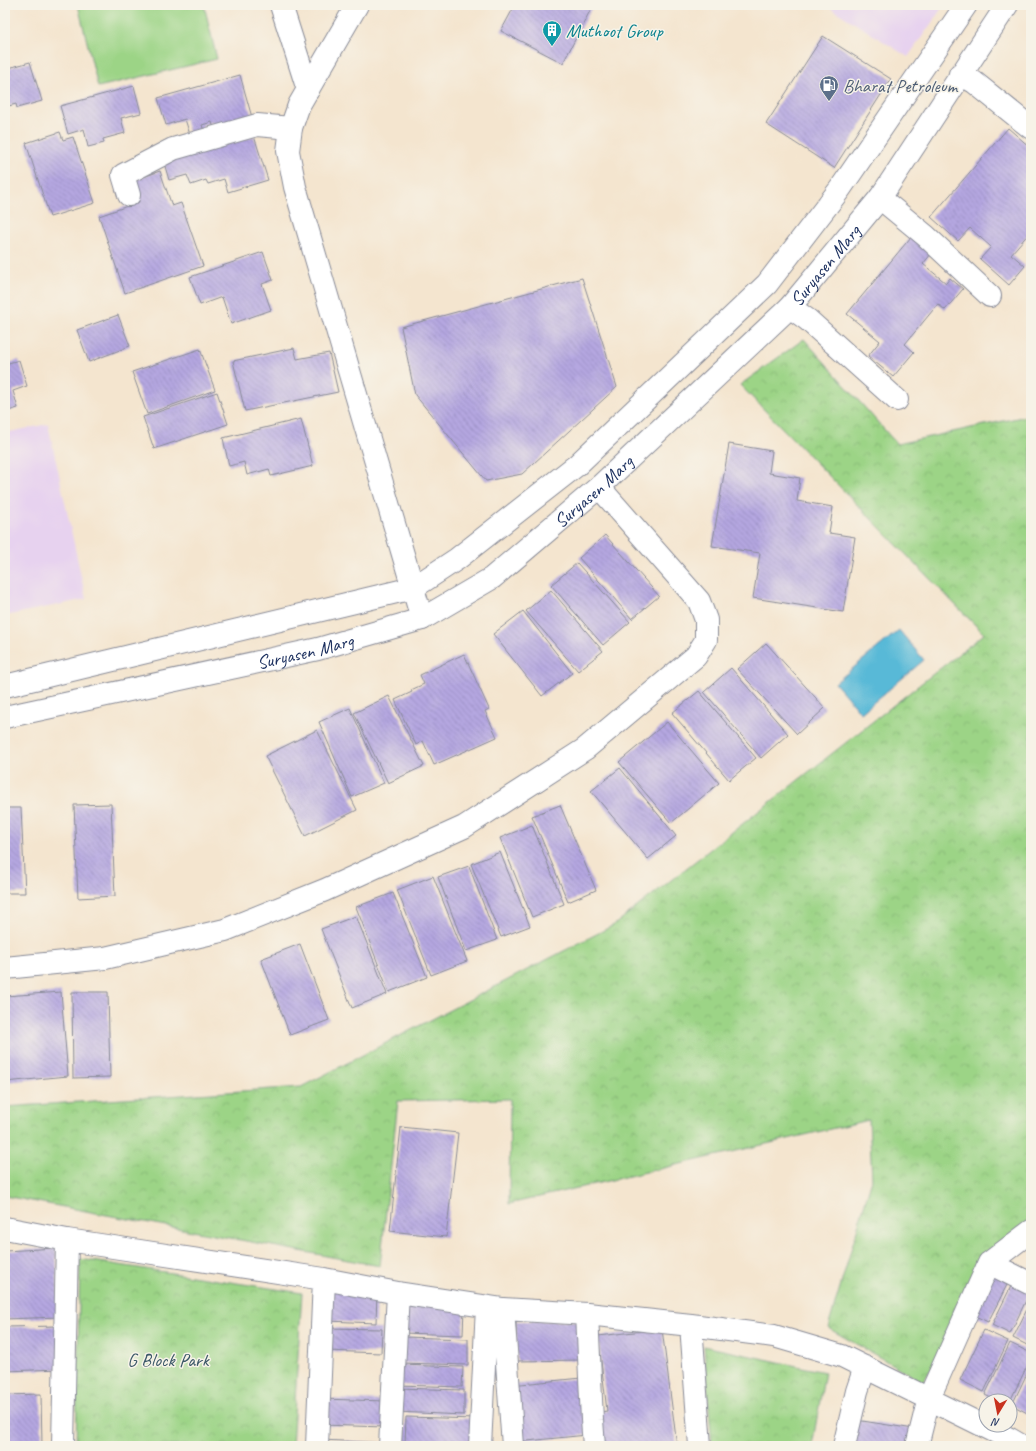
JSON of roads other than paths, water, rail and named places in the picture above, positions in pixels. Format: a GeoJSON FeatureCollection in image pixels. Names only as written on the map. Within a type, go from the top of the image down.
{"type":"FeatureCollection","features":[{"type":"Feature","properties":{"kind":"street"},"geometry":{"type":"LineString","coordinates":[[281,5],[308,90]]}},
{"type":"Feature","properties":{"kind":"street"},"geometry":{"type":"LineString","coordinates":[[357,5],[299,105],[291,128],[288,151],[295,187],[422,619]]}},
{"type":"Feature","properties":{"kind":"street","name":"Suryasen Marg"},"geometry":{"type":"LineString","coordinates":[[5,686],[413,588],[456,559],[577,465],[767,284],[840,189],[966,5]]}},
{"type":"Feature","properties":{"kind":"street","name":"Suryasen Marg"},"geometry":{"type":"LineString","coordinates":[[5,717],[318,649],[422,619],[492,578],[599,487],[790,306],[880,198],[960,74],[1007,5]]}},
{"type":"Feature","properties":{"kind":"street"},"geometry":{"type":"LineString","coordinates":[[960,74],[974,82],[1031,128]]}},
{"type":"Feature","properties":{"kind":"street"},"geometry":{"type":"LineString","coordinates":[[129,195],[123,175],[174,149],[257,125],[291,128]]}},
{"type":"Feature","properties":{"kind":"street"},"geometry":{"type":"LineString","coordinates":[[880,198],[926,236],[990,296]]}},
{"type":"Feature","properties":{"kind":"street"},"geometry":{"type":"LineString","coordinates":[[790,306],[808,320],[897,400]]}},
{"type":"Feature","properties":{"kind":"street"},"geometry":{"type":"LineString","coordinates":[[5,968],[105,958],[225,930],[325,890],[464,827],[585,749],[696,656],[706,640],[706,620],[699,602],[599,487]]}},
{"type":"Feature","properties":{"kind":"street"},"geometry":{"type":"LineString","coordinates":[[5,1228],[67,1240],[324,1279],[398,1293],[495,1308],[587,1314],[691,1325],[774,1336],[842,1356],[929,1398],[1013,1444]]}},
{"type":"Feature","properties":{"kind":"street"},"geometry":{"type":"LineString","coordinates":[[917,1446],[929,1398],[989,1263],[1031,1231]]}},
{"type":"Feature","properties":{"kind":"street"},"geometry":{"type":"LineString","coordinates":[[63,1446],[67,1240]]}},
{"type":"Feature","properties":{"kind":"street"},"geometry":{"type":"LineString","coordinates":[[989,1263],[1031,1284]]}},
{"type":"Feature","properties":{"kind":"street"},"geometry":{"type":"LineString","coordinates":[[318,1446],[324,1279]]}},
{"type":"Feature","properties":{"kind":"street"},"geometry":{"type":"LineString","coordinates":[[390,1446],[398,1293]]}},
{"type":"Feature","properties":{"kind":"street"},"geometry":{"type":"LineString","coordinates":[[480,1446],[495,1308]]}},
{"type":"Feature","properties":{"kind":"street"},"geometry":{"type":"LineString","coordinates":[[495,1308],[513,1446]]}},
{"type":"Feature","properties":{"kind":"street"},"geometry":{"type":"LineString","coordinates":[[587,1314],[594,1446]]}},
{"type":"Feature","properties":{"kind":"street"},"geometry":{"type":"LineString","coordinates":[[691,1325],[700,1446]]}},
{"type":"Feature","properties":{"kind":"street"},"geometry":{"type":"LineString","coordinates":[[844,1446],[857,1391],[865,1367]]}},
{"type":"Feature","properties":{"kind":"water"},"geometry":{"type":"Polygon","coordinates":[[[899,630],[924,660],[861,713],[835,683],[899,630]]]}},
{"type":"Feature","properties":{"kind":"place","name":"Muthoot Group"},"geometry":{"type":"Point","coordinates":[552,47]}},
{"type":"Feature","properties":{"kind":"place","name":"Bharat Petroleum"},"geometry":{"type":"Point","coordinates":[829,102]}},
{"type":"Feature","properties":{"kind":"park label","name":"G Block Park"},"geometry":{"type":"Point","coordinates":[168,1359]}}]}
